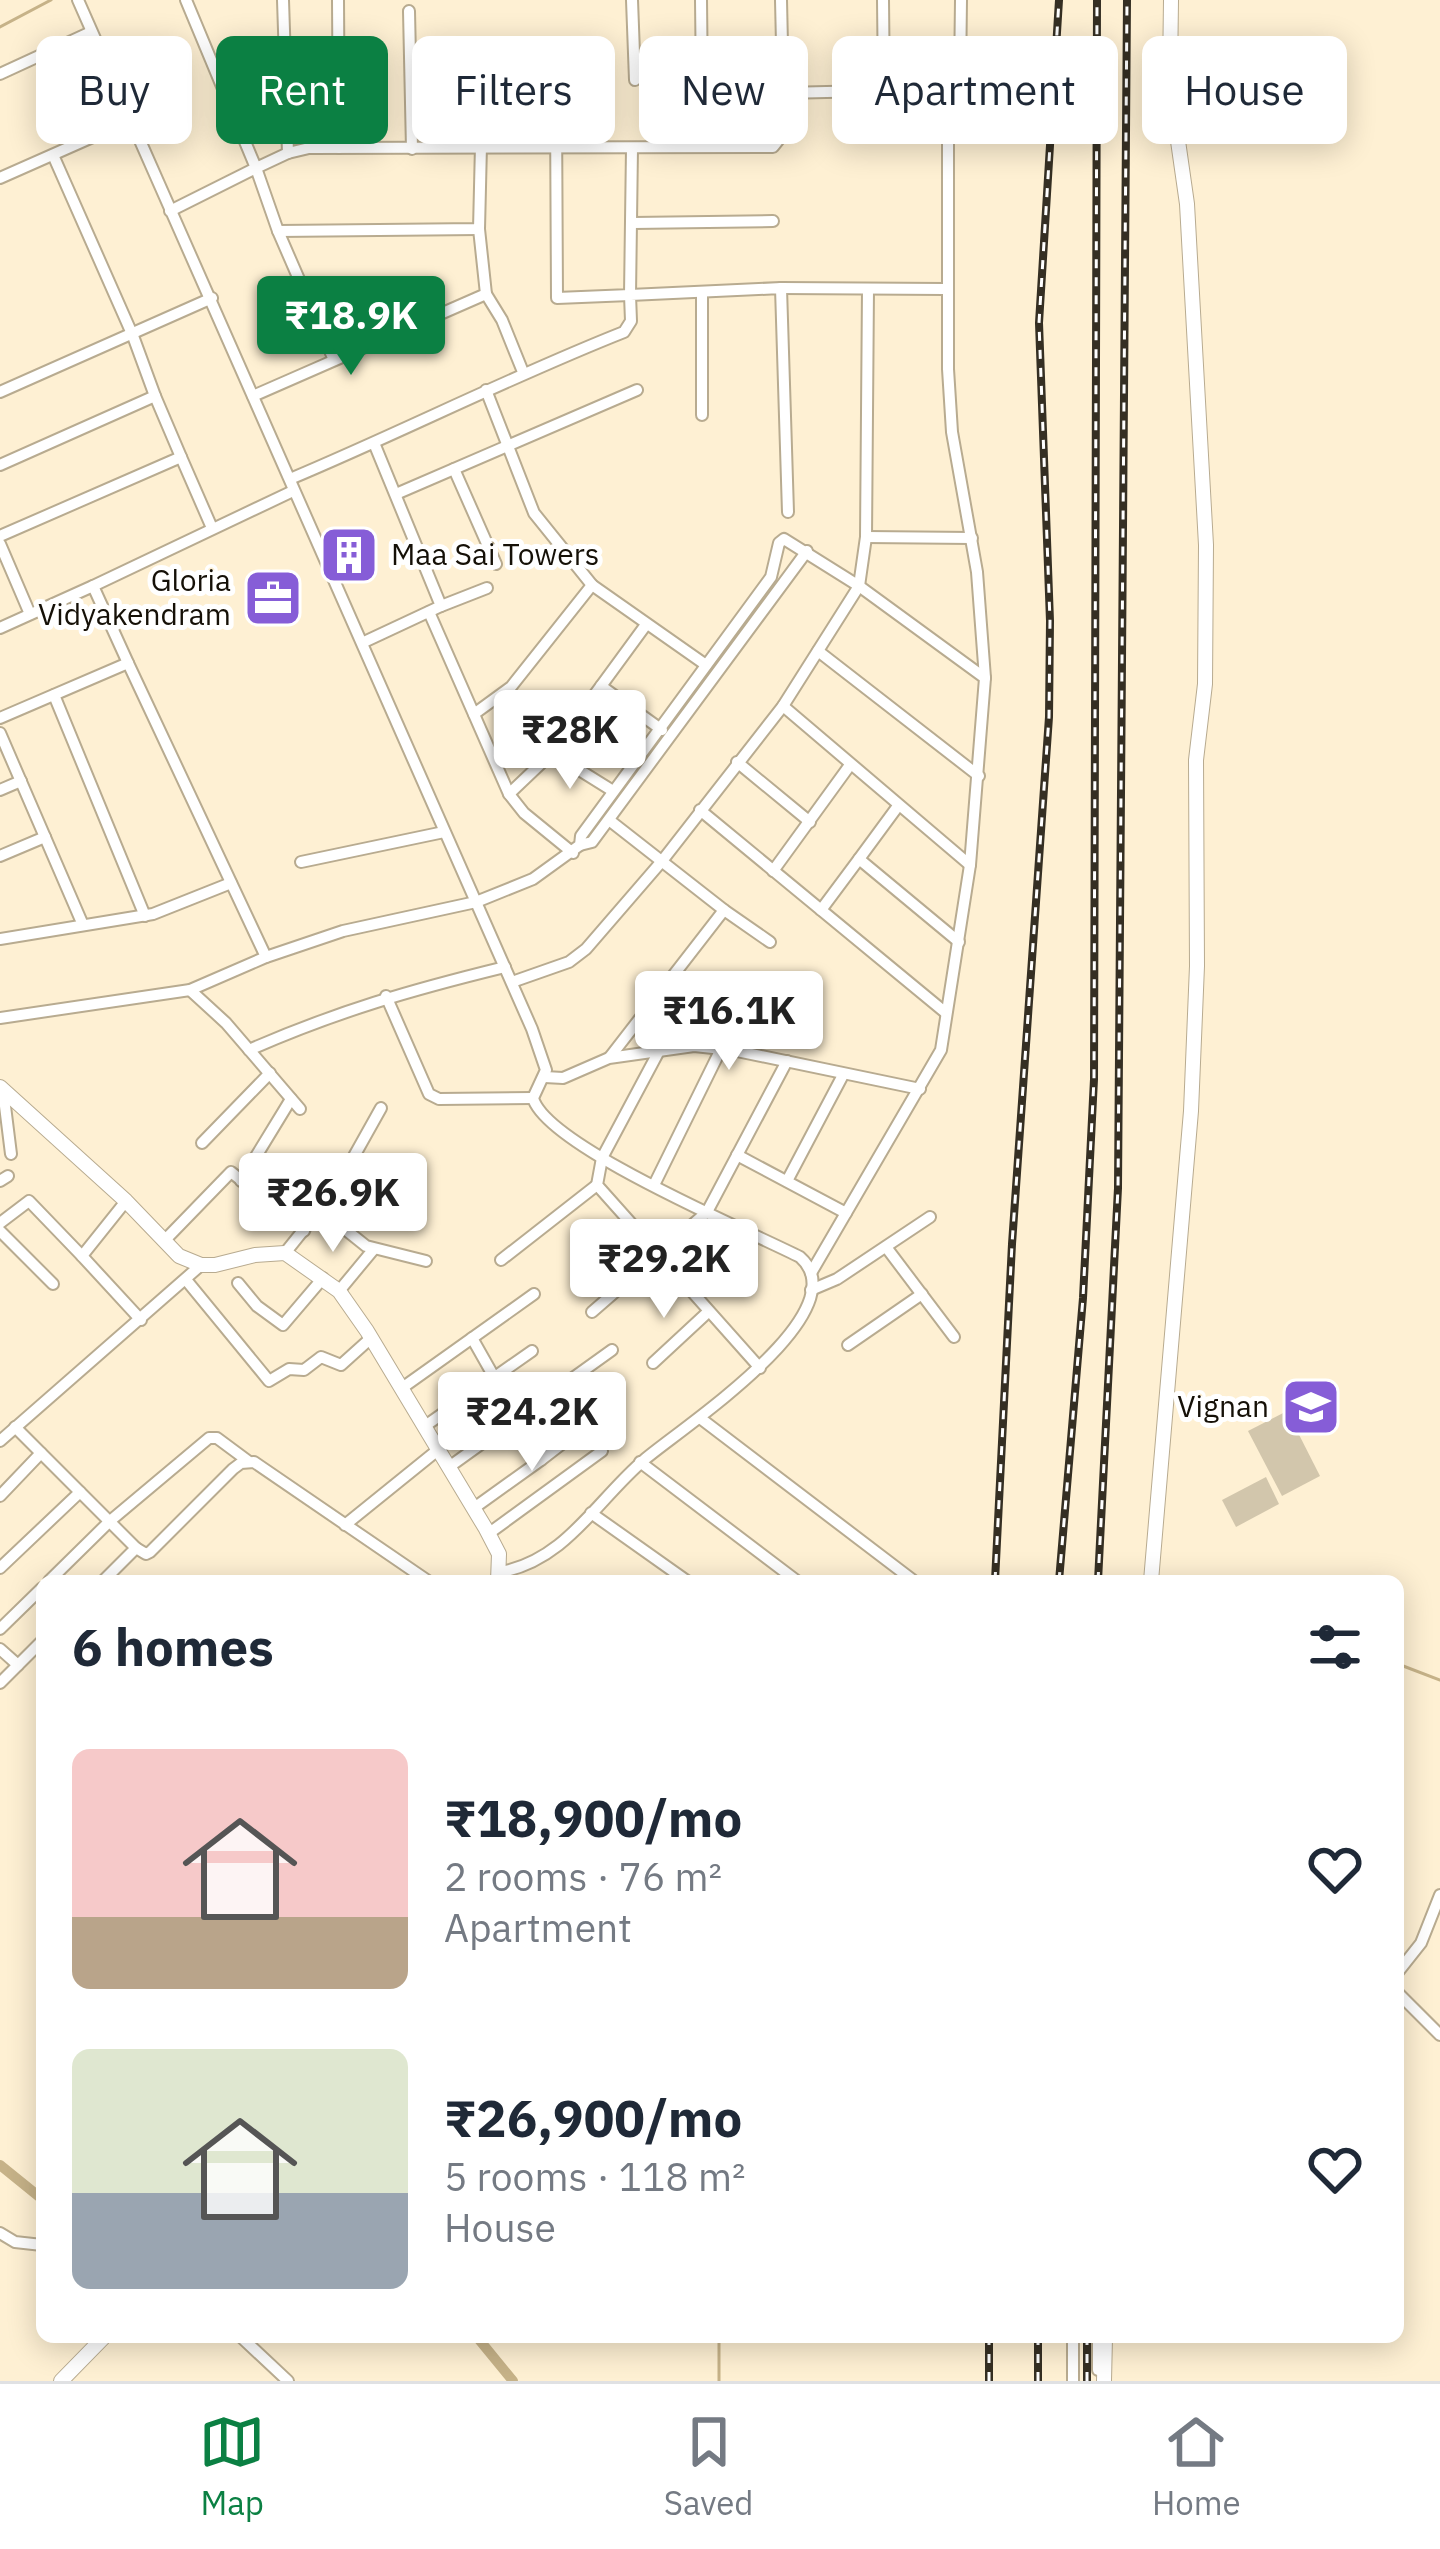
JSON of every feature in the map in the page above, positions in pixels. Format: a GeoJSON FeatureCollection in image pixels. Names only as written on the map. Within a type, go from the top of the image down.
{"type":"FeatureCollection","features":[{"type":"Feature","properties":{"kind":"street"},"geometry":{"type":"LineString","coordinates":[[186,0],[334,360]]}},
{"type":"Feature","properties":{"kind":"street"},"geometry":{"type":"LineString","coordinates":[[283,0],[288,153]]}},
{"type":"Feature","properties":{"kind":"street"},"geometry":{"type":"LineString","coordinates":[[338,0],[339,148]]}},
{"type":"Feature","properties":{"kind":"street"},"geometry":{"type":"LineString","coordinates":[[632,0],[635,80]]}},
{"type":"Feature","properties":{"kind":"street"},"geometry":{"type":"LineString","coordinates":[[701,0],[701,36]]}},
{"type":"Feature","properties":{"kind":"street"},"geometry":{"type":"LineString","coordinates":[[781,0],[782,36]]}},
{"type":"Feature","properties":{"kind":"street"},"geometry":{"type":"LineString","coordinates":[[883,0],[883,36]]}},
{"type":"Feature","properties":{"kind":"street"},"geometry":{"type":"LineString","coordinates":[[961,0],[961,36]]}},
{"type":"Feature","properties":{"kind":"street"},"geometry":{"type":"LineString","coordinates":[[1152,1575],[1193,1082],[1196,760],[1205,661],[1206,545],[1187,204],[1178,141],[1165,106],[1171,0]]}},
{"type":"Feature","properties":{"kind":"street"},"geometry":{"type":"LineString","coordinates":[[81,6],[93,36]]}},
{"type":"Feature","properties":{"kind":"street"},"geometry":{"type":"LineString","coordinates":[[409,10],[412,148]]}},
{"type":"Feature","properties":{"kind":"street"},"geometry":{"type":"LineString","coordinates":[[0,74],[91,32]]}},
{"type":"Feature","properties":{"kind":"street"},"geometry":{"type":"LineString","coordinates":[[0,178],[78,144]]}},
{"type":"Feature","properties":{"kind":"street"},"geometry":{"type":"LineString","coordinates":[[141,144],[512,982],[545,1063],[533,1098]]}},
{"type":"Feature","properties":{"kind":"street"},"geometry":{"type":"LineString","coordinates":[[481,144],[479,229],[486,294],[523,372]]}},
{"type":"Feature","properties":{"kind":"street"},"geometry":{"type":"LineString","coordinates":[[557,144],[557,298],[781,288],[945,289]]}},
{"type":"Feature","properties":{"kind":"street"},"geometry":{"type":"LineString","coordinates":[[170,211],[288,153],[339,148],[775,144]]}},
{"type":"Feature","properties":{"kind":"street"},"geometry":{"type":"LineString","coordinates":[[811,1274],[941,1050],[970,866],[985,678],[972,538],[952,432],[945,289],[947,144]]}},
{"type":"Feature","properties":{"kind":"street"},"geometry":{"type":"LineString","coordinates":[[0,628],[523,372],[624,332],[631,321],[632,148]]}},
{"type":"Feature","properties":{"kind":"street"},"geometry":{"type":"LineString","coordinates":[[53,155],[212,528]]}},
{"type":"Feature","properties":{"kind":"street"},"geometry":{"type":"LineString","coordinates":[[633,223],[773,221]]}},
{"type":"Feature","properties":{"kind":"street"},"geometry":{"type":"LineString","coordinates":[[278,231],[479,229]]}},
{"type":"Feature","properties":{"kind":"street"},"geometry":{"type":"LineString","coordinates":[[781,288],[788,512]]}},
{"type":"Feature","properties":{"kind":"street"},"geometry":{"type":"LineString","coordinates":[[512,982],[577,957],[662,861],[783,706],[860,586],[866,537],[868,289]]}},
{"type":"Feature","properties":{"kind":"street"},"geometry":{"type":"LineString","coordinates":[[702,292],[702,415]]}},
{"type":"Feature","properties":{"kind":"street"},"geometry":{"type":"LineString","coordinates":[[254,397],[486,294]]}},
{"type":"Feature","properties":{"kind":"street"},"geometry":{"type":"LineString","coordinates":[[0,392],[212,298]]}},
{"type":"Feature","properties":{"kind":"street"},"geometry":{"type":"LineString","coordinates":[[486,390],[534,513],[592,585],[706,665]]}},
{"type":"Feature","properties":{"kind":"street"},"geometry":{"type":"LineString","coordinates":[[396,494],[637,390]]}},
{"type":"Feature","properties":{"kind":"street"},"geometry":{"type":"LineString","coordinates":[[0,465],[155,396]]}},
{"type":"Feature","properties":{"kind":"street"},"geometry":{"type":"LineString","coordinates":[[374,443],[474,714],[509,794],[524,813],[577,849]]}},
{"type":"Feature","properties":{"kind":"street"},"geometry":{"type":"LineString","coordinates":[[30,614],[0,540],[181,457]]}},
{"type":"Feature","properties":{"kind":"street"},"geometry":{"type":"LineString","coordinates":[[454,469],[496,564]]}},
{"type":"Feature","properties":{"kind":"street"},"geometry":{"type":"LineString","coordinates":[[866,537],[972,538]]}},
{"type":"Feature","properties":{"kind":"street"},"geometry":{"type":"LineString","coordinates":[[577,849],[581,836],[771,577],[784,539],[860,586],[985,678]]}},
{"type":"Feature","properties":{"kind":"street"},"geometry":{"type":"LineString","coordinates":[[0,1018],[190,990],[266,957],[343,932],[476,902],[533,879],[592,842],[807,551]]}},
{"type":"Feature","properties":{"kind":"street"},"geometry":{"type":"LineString","coordinates":[[474,714],[511,687],[592,585]]}},
{"type":"Feature","properties":{"kind":"street"},"geometry":{"type":"LineString","coordinates":[[93,586],[266,957]]}},
{"type":"Feature","properties":{"kind":"street"},"geometry":{"type":"LineString","coordinates":[[364,642],[487,588]]}},
{"type":"Feature","properties":{"kind":"street"},"geometry":{"type":"LineString","coordinates":[[509,794],[552,753],[645,626]]}},
{"type":"Feature","properties":{"kind":"street"},"geometry":{"type":"LineString","coordinates":[[818,651],[979,776]]}},
{"type":"Feature","properties":{"kind":"street"},"geometry":{"type":"LineString","coordinates":[[0,718],[128,663]]}},
{"type":"Feature","properties":{"kind":"street"},"geometry":{"type":"LineString","coordinates":[[601,686],[670,736]]}},
{"type":"Feature","properties":{"kind":"street"},"geometry":{"type":"LineString","coordinates":[[54,695],[145,916]]}},
{"type":"Feature","properties":{"kind":"street"},"geometry":{"type":"LineString","coordinates":[[783,706],[970,866]]}},
{"type":"Feature","properties":{"kind":"street"},"geometry":{"type":"LineString","coordinates":[[0,733],[83,925]]}},
{"type":"Feature","properties":{"kind":"street"},"geometry":{"type":"LineString","coordinates":[[552,753],[614,790]]}},
{"type":"Feature","properties":{"kind":"street"},"geometry":{"type":"LineString","coordinates":[[737,762],[810,822]]}},
{"type":"Feature","properties":{"kind":"street"},"geometry":{"type":"LineString","coordinates":[[773,871],[850,765]]}},
{"type":"Feature","properties":{"kind":"street"},"geometry":{"type":"LineString","coordinates":[[0,790],[21,781]]}},
{"type":"Feature","properties":{"kind":"street"},"geometry":{"type":"LineString","coordinates":[[821,910],[898,806]]}},
{"type":"Feature","properties":{"kind":"street"},"geometry":{"type":"LineString","coordinates":[[700,810],[946,1013]]}},
{"type":"Feature","properties":{"kind":"street"},"geometry":{"type":"LineString","coordinates":[[609,820],[770,942]]}},
{"type":"Feature","properties":{"kind":"street"},"geometry":{"type":"LineString","coordinates":[[301,862],[444,832]]}},
{"type":"Feature","properties":{"kind":"street"},"geometry":{"type":"LineString","coordinates":[[0,856],[45,837]]}},
{"type":"Feature","properties":{"kind":"street"},"geometry":{"type":"LineString","coordinates":[[859,859],[959,942]]}},
{"type":"Feature","properties":{"kind":"street"},"geometry":{"type":"LineString","coordinates":[[0,939],[168,911],[230,883]]}},
{"type":"Feature","properties":{"kind":"street"},"geometry":{"type":"LineString","coordinates":[[608,1058],[724,910]]}},
{"type":"Feature","properties":{"kind":"street"},"geometry":{"type":"LineString","coordinates":[[249,1050],[386,996],[505,967]]}},
{"type":"Feature","properties":{"kind":"street"},"geometry":{"type":"LineString","coordinates":[[190,990],[300,1109]]}},
{"type":"Feature","properties":{"kind":"street"},"geometry":{"type":"LineString","coordinates":[[386,996],[428,1094],[439,1099],[533,1098]]}},
{"type":"Feature","properties":{"kind":"street"},"geometry":{"type":"LineString","coordinates":[[544,1077],[563,1078],[608,1058],[694,1046],[920,1089]]}},
{"type":"Feature","properties":{"kind":"street"},"geometry":{"type":"LineString","coordinates":[[654,1185],[721,1048]]}},
{"type":"Feature","properties":{"kind":"street"},"geometry":{"type":"LineString","coordinates":[[500,1260],[597,1185],[602,1158],[659,1051]]}},
{"type":"Feature","properties":{"kind":"street"},"geometry":{"type":"LineString","coordinates":[[592,1312],[707,1212],[787,1061]]}},
{"type":"Feature","properties":{"kind":"street"},"geometry":{"type":"LineString","coordinates":[[202,1143],[270,1073]]}},
{"type":"Feature","properties":{"kind":"street"},"geometry":{"type":"LineString","coordinates":[[787,1181],[843,1075]]}},
{"type":"Feature","properties":{"kind":"street"},"geometry":{"type":"LineString","coordinates":[[2,1089],[11,1154]]}},
{"type":"Feature","properties":{"kind":"street"},"geometry":{"type":"LineString","coordinates":[[2,1089],[127,1201],[179,1256],[201,1265],[285,1253],[321,1210],[381,1108]]}},
{"type":"Feature","properties":{"kind":"street"},"geometry":{"type":"LineString","coordinates":[[505,1575],[555,1551],[640,1462],[760,1368],[790,1335],[811,1290],[808,1265],[800,1257],[602,1158],[545,1119],[533,1098]]}},
{"type":"Feature","properties":{"kind":"street"},"geometry":{"type":"LineString","coordinates":[[241,1181],[290,1099]]}},
{"type":"Feature","properties":{"kind":"street"},"geometry":{"type":"LineString","coordinates":[[737,1155],[846,1213]]}},
{"type":"Feature","properties":{"kind":"street"},"geometry":{"type":"LineString","coordinates":[[165,1240],[231,1172],[277,1203],[304,1231]]}},
{"type":"Feature","properties":{"kind":"street"},"geometry":{"type":"LineString","coordinates":[[597,1185],[760,1368]]}},
{"type":"Feature","properties":{"kind":"street"},"geometry":{"type":"LineString","coordinates":[[53,1284],[0,1227],[28,1201],[142,1319]]}},
{"type":"Feature","properties":{"kind":"street"},"geometry":{"type":"LineString","coordinates":[[82,1256],[127,1201]]}},
{"type":"Feature","properties":{"kind":"street"},"geometry":{"type":"LineString","coordinates":[[321,1210],[373,1250],[426,1261]]}},
{"type":"Feature","properties":{"kind":"street"},"geometry":{"type":"LineString","coordinates":[[811,1290],[837,1279],[930,1217]]}},
{"type":"Feature","properties":{"kind":"street"},"geometry":{"type":"LineString","coordinates":[[886,1247],[953,1337]]}},
{"type":"Feature","properties":{"kind":"street"},"geometry":{"type":"LineString","coordinates":[[339,1291],[373,1250]]}},
{"type":"Feature","properties":{"kind":"street"},"geometry":{"type":"LineString","coordinates":[[285,1253],[339,1291],[371,1338],[474,1508],[499,1554],[500,1575]]}},
{"type":"Feature","properties":{"kind":"street"},"geometry":{"type":"LineString","coordinates":[[0,1441],[188,1282],[201,1265]]}},
{"type":"Feature","properties":{"kind":"street"},"geometry":{"type":"LineString","coordinates":[[238,1283],[257,1306],[283,1325],[323,1278]]}},
{"type":"Feature","properties":{"kind":"street"},"geometry":{"type":"LineString","coordinates":[[188,1282],[269,1381],[290,1369],[301,1372],[321,1357],[341,1365],[371,1338]]}},
{"type":"Feature","properties":{"kind":"street"},"geometry":{"type":"LineString","coordinates":[[402,1388],[534,1294]]}},
{"type":"Feature","properties":{"kind":"street"},"geometry":{"type":"LineString","coordinates":[[848,1345],[922,1294]]}},
{"type":"Feature","properties":{"kind":"street"},"geometry":{"type":"LineString","coordinates":[[653,1364],[708,1312]]}},
{"type":"Feature","properties":{"kind":"street"},"geometry":{"type":"LineString","coordinates":[[472,1338],[541,1460]]}},
{"type":"Feature","properties":{"kind":"street"},"geometry":{"type":"LineString","coordinates":[[449,1467],[612,1350]]}},
{"type":"Feature","properties":{"kind":"street"},"geometry":{"type":"LineString","coordinates":[[425,1426],[532,1351]]}},
{"type":"Feature","properties":{"kind":"street"},"geometry":{"type":"LineString","coordinates":[[700,1418],[906,1575]]}},
{"type":"Feature","properties":{"kind":"street"},"geometry":{"type":"LineString","coordinates":[[15,1426],[146,1554],[233,1469],[248,1461]]}},
{"type":"Feature","properties":{"kind":"street"},"geometry":{"type":"LineString","coordinates":[[474,1508],[585,1426]]}},
{"type":"Feature","properties":{"kind":"street"},"geometry":{"type":"LineString","coordinates":[[55,1575],[110,1521],[209,1438],[217,1438],[419,1575]]}},
{"type":"Feature","properties":{"kind":"street"},"geometry":{"type":"LineString","coordinates":[[345,1525],[439,1449]]}},
{"type":"Feature","properties":{"kind":"street"},"geometry":{"type":"LineString","coordinates":[[488,1534],[602,1451]]}},
{"type":"Feature","properties":{"kind":"street"},"geometry":{"type":"LineString","coordinates":[[0,1496],[41,1453]]}},
{"type":"Feature","properties":{"kind":"street"},"geometry":{"type":"LineString","coordinates":[[640,1462],[788,1575]]}},
{"type":"Feature","properties":{"kind":"street"},"geometry":{"type":"LineString","coordinates":[[0,1568],[80,1492]]}},
{"type":"Feature","properties":{"kind":"street"},"geometry":{"type":"LineString","coordinates":[[591,1513],[679,1575]]}},
{"type":"Feature","properties":{"kind":"street"},"geometry":{"type":"LineString","coordinates":[[109,1575],[136,1548]]}},
{"type":"Feature","properties":{"kind":"street"},"geometry":{"type":"LineString","coordinates":[[0,1629],[36,1594]]}},
{"type":"Feature","properties":{"kind":"street"},"geometry":{"type":"LineString","coordinates":[[0,1683],[36,1647]]}},
{"type":"Feature","properties":{"kind":"street"},"geometry":{"type":"LineString","coordinates":[[0,1649],[18,1665]]}},
{"type":"Feature","properties":{"kind":"street"},"geometry":{"type":"LineString","coordinates":[[1404,1964],[1421,1943],[1440,1895]]}},
{"type":"Feature","properties":{"kind":"street"},"geometry":{"type":"LineString","coordinates":[[1404,1999],[1440,2035]]}},
{"type":"Feature","properties":{"kind":"street"},"geometry":{"type":"LineString","coordinates":[[0,2233],[15,2242],[36,2244]]}},
{"type":"Feature","properties":{"kind":"street"},"geometry":{"type":"LineString","coordinates":[[61,2381],[98,2343]]}},
{"type":"Feature","properties":{"kind":"street"},"geometry":{"type":"LineString","coordinates":[[247,2343],[288,2381]]}},
{"type":"Feature","properties":{"kind":"street"},"geometry":{"type":"LineString","coordinates":[[1073,2343],[1073,2381]]}},
{"type":"Feature","properties":{"kind":"street"},"geometry":{"type":"LineString","coordinates":[[1101,2381],[1102,2343]]}},
{"type":"Feature","properties":{"kind":"shaded area"},"geometry":{"type":"Polygon","coordinates":[[[1287,1411],[1320,1476],[1282,1496],[1248,1431],[1287,1411]]]}},
{"type":"Feature","properties":{"kind":"shaded area"},"geometry":{"type":"Polygon","coordinates":[[[1266,1477],[1279,1504],[1236,1527],[1222,1500],[1266,1477]]]}},
{"type":"Feature","properties":{"kind":"waterway"},"geometry":{"type":"LineString","coordinates":[[0,27],[51,0]]}},
{"type":"Feature","properties":{"kind":"waterway"},"geometry":{"type":"LineString","coordinates":[[1404,1666],[1440,1680]]}},
{"type":"Feature","properties":{"kind":"waterway"},"geometry":{"type":"LineString","coordinates":[[0,2165],[36,2194]]}},
{"type":"Feature","properties":{"kind":"waterway"},"geometry":{"type":"LineString","coordinates":[[482,2343],[513,2381]]}},
{"type":"Feature","properties":{"kind":"waterway"},"geometry":{"type":"LineString","coordinates":[[719,2343],[719,2381]]}},
{"type":"Feature","properties":{"kind":"railway"},"geometry":{"type":"LineString","coordinates":[[995,1575],[1012,1244],[1049,717],[1039,323],[1059,0]]}},
{"type":"Feature","properties":{"kind":"railway"},"geometry":{"type":"LineString","coordinates":[[1060,1575],[1083,1298],[1094,1079],[1097,0]]}},
{"type":"Feature","properties":{"kind":"railway"},"geometry":{"type":"LineString","coordinates":[[1098,1575],[1118,1188],[1127,0]]}},
{"type":"Feature","properties":{"kind":"railway"},"geometry":{"type":"LineString","coordinates":[[989,2343],[989,2381]]}},
{"type":"Feature","properties":{"kind":"railway"},"geometry":{"type":"LineString","coordinates":[[1038,2343],[1038,2381]]}},
{"type":"Feature","properties":{"kind":"railway"},"geometry":{"type":"LineString","coordinates":[[1087,2343],[1087,2381]]}},
{"type":"Feature","properties":{"kind":"place","name":"Maa Sai Towers"},"geometry":{"type":"Point","coordinates":[349,555]}},
{"type":"Feature","properties":{"kind":"place","name":"Gloria Vidyakendram"},"geometry":{"type":"Point","coordinates":[273,598]}},
{"type":"Feature","properties":{"kind":"place","name":"Vignan"},"geometry":{"type":"Point","coordinates":[1311,1407]}}]}
